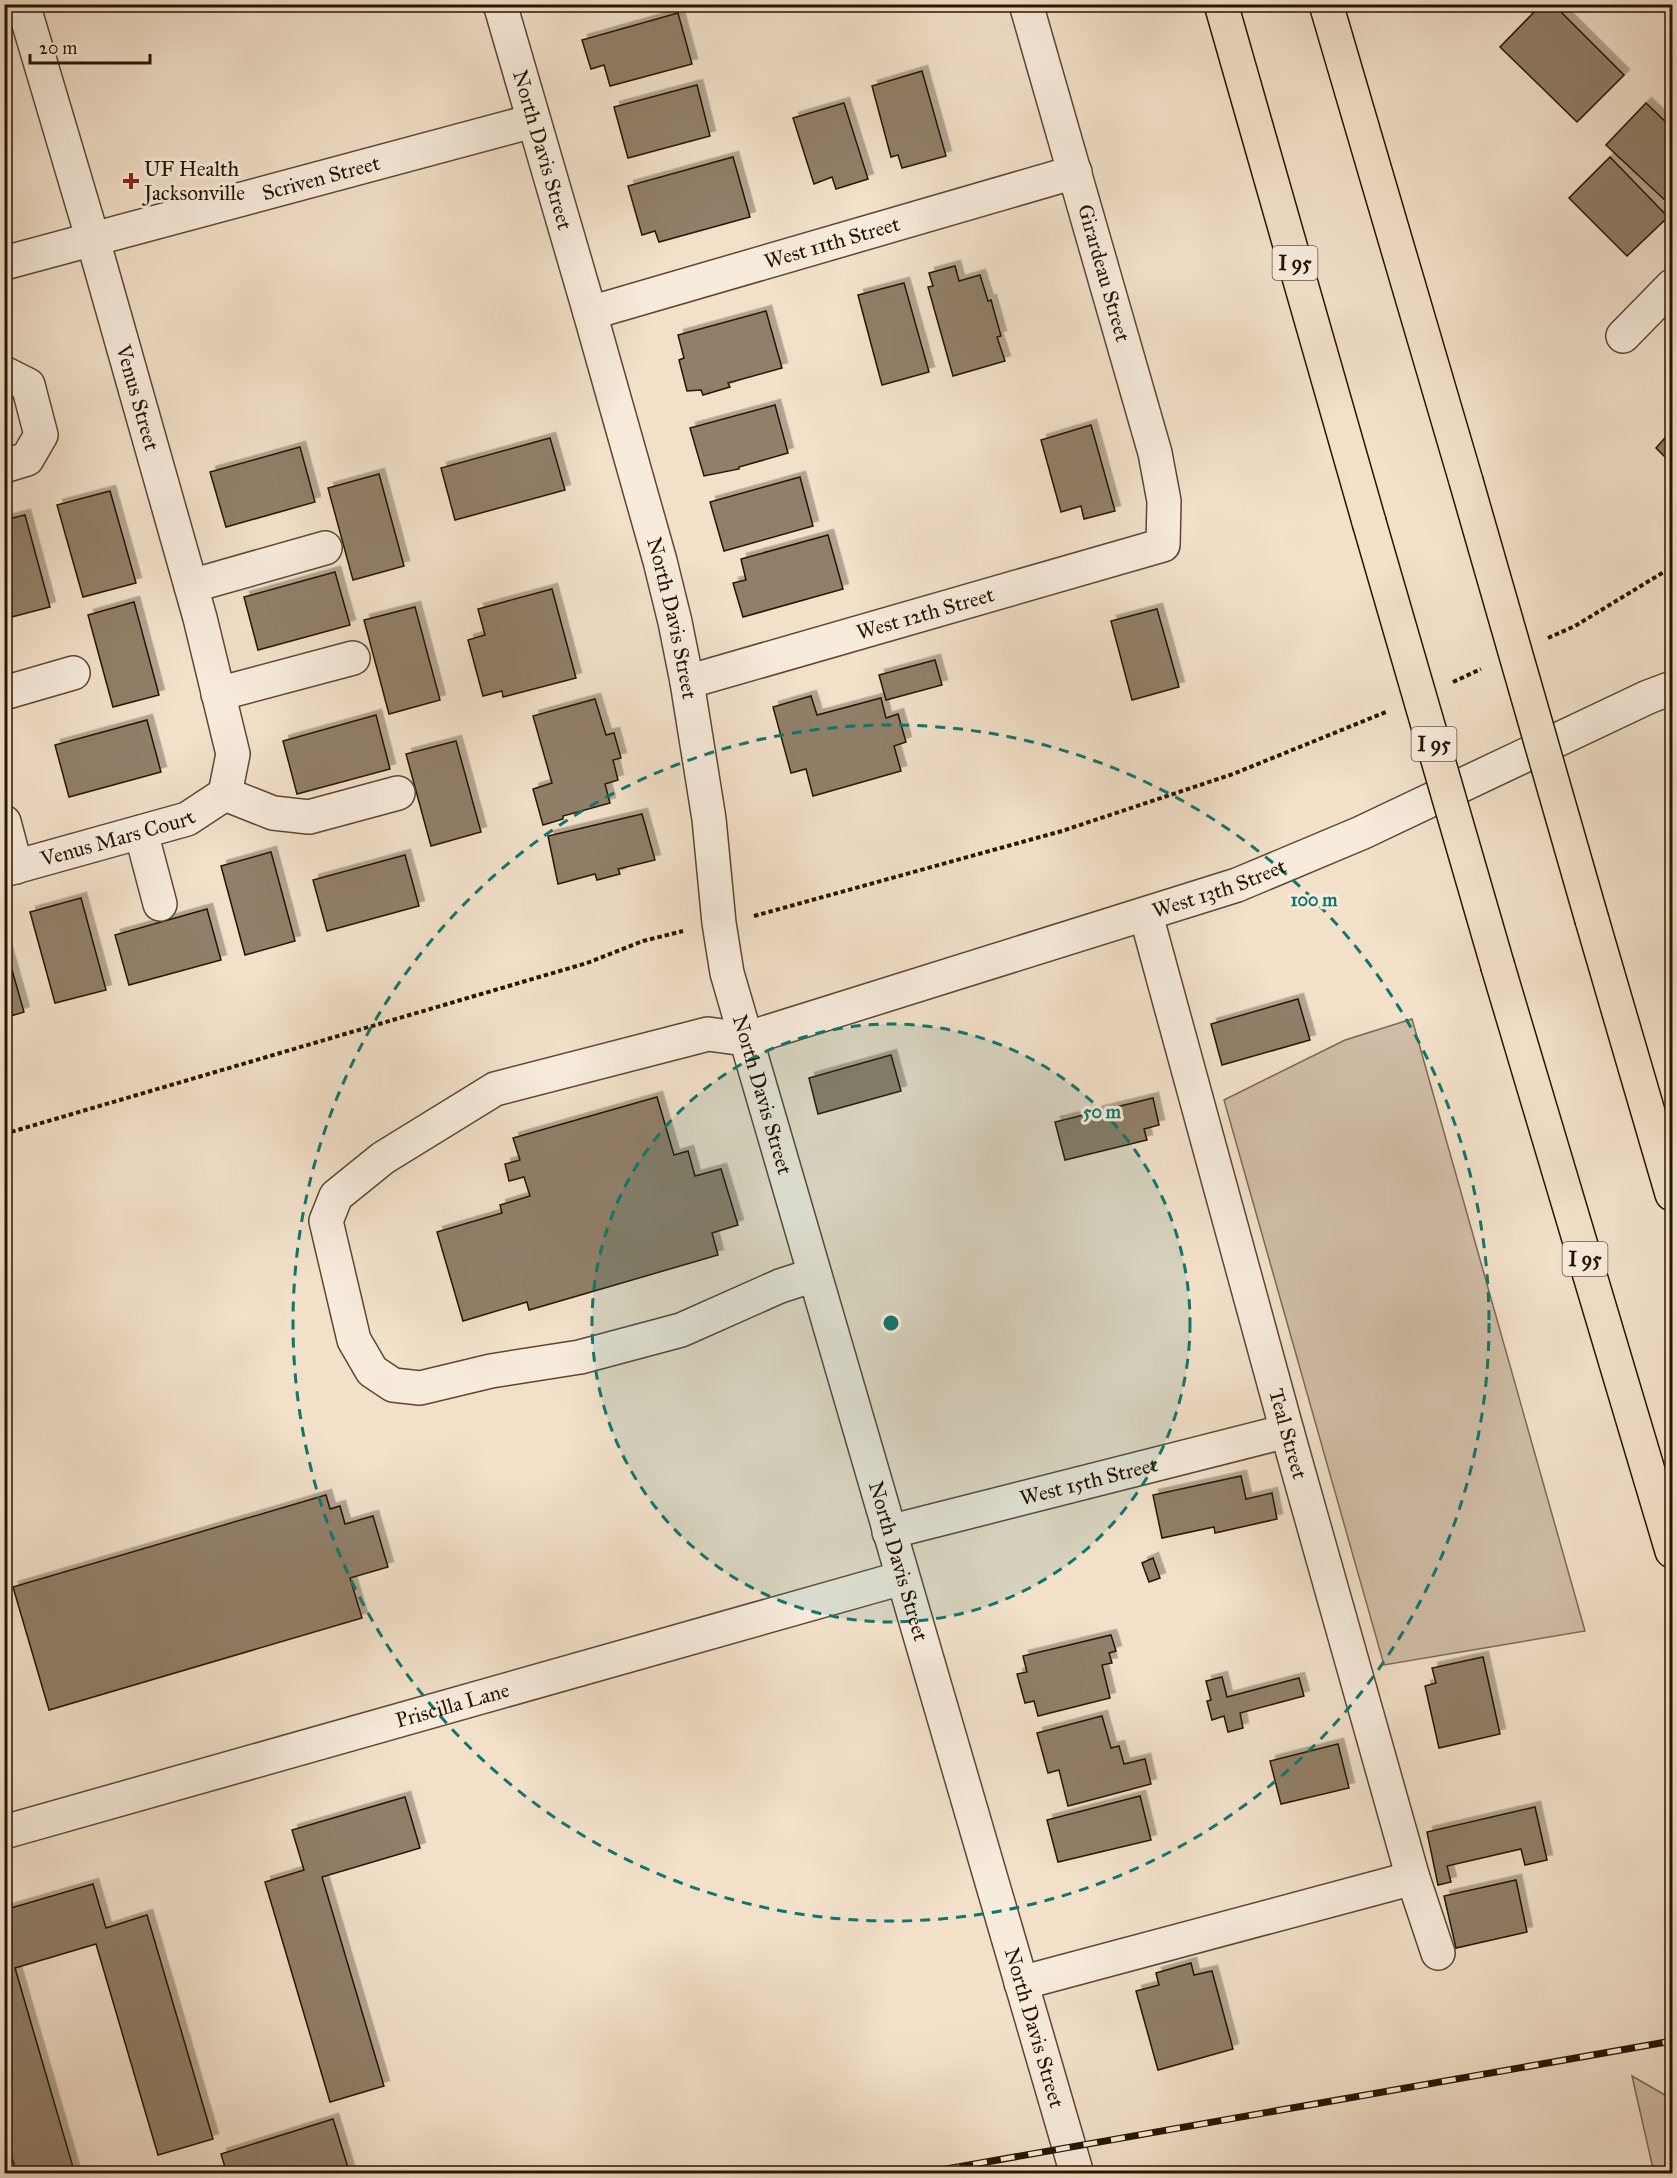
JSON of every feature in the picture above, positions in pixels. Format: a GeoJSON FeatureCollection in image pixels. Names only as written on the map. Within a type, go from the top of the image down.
{"type":"FeatureCollection","features":[{"type":"Feature","properties":{"kind":"highway","name":"I 95"},"geometry":{"type":"LineString","coordinates":[[1221,4],[1498,967],[1672,1551]]}},
{"type":"Feature","properties":{"kind":"highway"},"geometry":{"type":"LineString","coordinates":[[1326,4],[1672,1194]]}},
{"type":"Feature","properties":{"kind":"street","name":"Venus Street"},"geometry":{"type":"LineString","coordinates":[[23,4],[93,240],[191,586],[232,754],[225,794]]}},
{"type":"Feature","properties":{"kind":"street","name":"North Davis Street"},"geometry":{"type":"LineString","coordinates":[[500,4],[660,561],[687,682],[709,819],[719,923],[727,973],[1077,2174]]}},
{"type":"Feature","properties":{"kind":"street","name":"Girardeau Street"},"geometry":{"type":"LineString","coordinates":[[1026,4],[1155,453],[1164,501],[1163,545]]}},
{"type":"Feature","properties":{"kind":"street","name":"Scriven Street"},"geometry":{"type":"LineString","coordinates":[[4,263],[534,122]]}},
{"type":"Feature","properties":{"kind":"street","name":"West 11th Street"},"geometry":{"type":"LineString","coordinates":[[590,313],[1075,172]]}},
{"type":"Feature","properties":{"kind":"street"},"geometry":{"type":"LineString","coordinates":[[1623,336],[1672,286]]}},
{"type":"Feature","properties":{"kind":"street"},"geometry":{"type":"LineString","coordinates":[[4,373],[28,385],[40,435],[27,459],[4,466]]}},
{"type":"Feature","properties":{"kind":"street","name":"West 12th Street"},"geometry":{"type":"LineString","coordinates":[[687,682],[1163,545]]}},
{"type":"Feature","properties":{"kind":"street"},"geometry":{"type":"LineString","coordinates":[[191,586],[326,548]]}},
{"type":"Feature","properties":{"kind":"street"},"geometry":{"type":"LineString","coordinates":[[218,694],[352,658]]}},
{"type":"Feature","properties":{"kind":"street"},"geometry":{"type":"LineString","coordinates":[[4,693],[74,673]]}},
{"type":"Feature","properties":{"kind":"street","name":"West 13th Street"},"geometry":{"type":"LineString","coordinates":[[745,1040],[1237,885],[1307,857],[1648,697],[1672,688]]}},
{"type":"Feature","properties":{"kind":"street"},"geometry":{"type":"LineString","coordinates":[[225,794],[273,813],[309,817],[398,794]]}},
{"type":"Feature","properties":{"kind":"street","name":"Venus Mars Court"},"geometry":{"type":"LineString","coordinates":[[10,868],[188,819],[225,794]]}},
{"type":"Feature","properties":{"kind":"street"},"geometry":{"type":"LineString","coordinates":[[4,822],[10,868]]}},
{"type":"Feature","properties":{"kind":"street"},"geometry":{"type":"LineString","coordinates":[[141,832],[160,904]]}},
{"type":"Feature","properties":{"kind":"street","name":"Teal Street"},"geometry":{"type":"LineString","coordinates":[[1146,915],[1287,1431],[1413,1878],[1438,1953]]}},
{"type":"Feature","properties":{"kind":"street"},"geometry":{"type":"LineString","coordinates":[[745,1040],[708,1034],[495,1089],[383,1158],[336,1196],[326,1221],[354,1340],[372,1371],[393,1385],[420,1388],[491,1371],[580,1357],[681,1330],[780,1286],[814,1275]]}},
{"type":"Feature","properties":{"kind":"street","name":"West 15th Street"},"geometry":{"type":"LineString","coordinates":[[889,1532],[1287,1431]]}},
{"type":"Feature","properties":{"kind":"street","name":"Priscilla Lane"},"geometry":{"type":"LineString","coordinates":[[4,1832],[902,1578]]}},
{"type":"Feature","properties":{"kind":"street"},"geometry":{"type":"LineString","coordinates":[[1021,1983],[1413,1878]]}},
{"type":"Feature","properties":{"kind":"path"},"geometry":{"type":"LineString","coordinates":[[1543,640],[1575,626],[1672,567]]}},
{"type":"Feature","properties":{"kind":"path"},"geometry":{"type":"LineString","coordinates":[[1448,684],[1490,664]]}},
{"type":"Feature","properties":{"kind":"path"},"geometry":{"type":"LineString","coordinates":[[754,916],[1062,831],[1233,774],[1363,723],[1395,708]]}},
{"type":"Feature","properties":{"kind":"path"},"geometry":{"type":"LineString","coordinates":[[4,1134],[587,963],[643,940],[685,930]]}},
{"type":"Feature","properties":{"kind":"shaded area"},"geometry":{"type":"Polygon","coordinates":[[[1412,1019],[1585,1631],[1384,1665],[1224,1100],[1345,1040],[1412,1019]]]}},
{"type":"Feature","properties":{"kind":"shaded area"},"geometry":{"type":"Polygon","coordinates":[[[1632,2076],[1672,2099],[1672,2173],[1654,2173],[1632,2076]]]}},
{"type":"Feature","properties":{"kind":"building"},"geometry":{"type":"Polygon","coordinates":[[[1542,4],[1553,4],[1624,75],[1577,122],[1500,47],[1542,4]]]}},
{"type":"Feature","properties":{"kind":"building"},"geometry":{"type":"Polygon","coordinates":[[[678,13],[692,64],[610,86],[604,65],[591,69],[582,40],[678,13]]]}},
{"type":"Feature","properties":{"kind":"building"},"geometry":{"type":"Polygon","coordinates":[[[922,71],[946,156],[902,168],[898,155],[891,157],[872,86],[922,71]]]}},
{"type":"Feature","properties":{"kind":"building"},"geometry":{"type":"Polygon","coordinates":[[[697,85],[710,136],[628,158],[614,107],[697,85]]]}},
{"type":"Feature","properties":{"kind":"building"},"geometry":{"type":"Polygon","coordinates":[[[844,103],[868,179],[836,189],[832,177],[814,184],[793,118],[844,103]]]}},
{"type":"Feature","properties":{"kind":"building"},"geometry":{"type":"Polygon","coordinates":[[[1646,103],[1672,128],[1672,203],[1670,205],[1606,145],[1646,103]]]}},
{"type":"Feature","properties":{"kind":"building"},"geometry":{"type":"Polygon","coordinates":[[[733,157],[750,217],[659,242],[655,231],[642,235],[628,186],[733,157]]]}},
{"type":"Feature","properties":{"kind":"building"},"geometry":{"type":"Polygon","coordinates":[[[1610,157],[1668,217],[1627,256],[1569,198],[1610,157]]]}},
{"type":"Feature","properties":{"kind":"building"},"geometry":{"type":"Polygon","coordinates":[[[955,266],[959,281],[980,275],[988,301],[991,300],[1001,336],[997,337],[1005,361],[953,376],[928,287],[933,286],[929,273],[955,266]]]}},
{"type":"Feature","properties":{"kind":"building"},"geometry":{"type":"Polygon","coordinates":[[[904,283],[929,372],[882,385],[858,295],[904,283]]]}},
{"type":"Feature","properties":{"kind":"building"},"geometry":{"type":"Polygon","coordinates":[[[766,311],[782,368],[728,383],[730,387],[703,395],[701,390],[687,391],[679,360],[684,358],[678,335],[766,311]]]}},
{"type":"Feature","properties":{"kind":"building"},"geometry":{"type":"Polygon","coordinates":[[[775,405],[788,453],[739,467],[739,469],[704,476],[690,428],[775,405]]]}},
{"type":"Feature","properties":{"kind":"building"},"geometry":{"type":"Polygon","coordinates":[[[1091,425],[1115,511],[1084,519],[1081,506],[1061,512],[1041,440],[1091,425]]]}},
{"type":"Feature","properties":{"kind":"building"},"geometry":{"type":"Polygon","coordinates":[[[1672,430],[1672,464],[1656,448],[1672,430]]]}},
{"type":"Feature","properties":{"kind":"building"},"geometry":{"type":"Polygon","coordinates":[[[550,438],[565,490],[455,520],[441,468],[550,438]]]}},
{"type":"Feature","properties":{"kind":"building"},"geometry":{"type":"Polygon","coordinates":[[[300,447],[315,502],[226,527],[210,472],[300,447]]]}},
{"type":"Feature","properties":{"kind":"building"},"geometry":{"type":"Polygon","coordinates":[[[379,474],[404,566],[353,580],[328,488],[379,474]]]}},
{"type":"Feature","properties":{"kind":"building"},"geometry":{"type":"Polygon","coordinates":[[[800,477],[813,526],[724,551],[710,502],[800,477]]]}},
{"type":"Feature","properties":{"kind":"building"},"geometry":{"type":"Polygon","coordinates":[[[110,491],[136,583],[83,597],[57,505],[110,491]]]}},
{"type":"Feature","properties":{"kind":"building"},"geometry":{"type":"Polygon","coordinates":[[[25,515],[50,607],[4,619],[4,520],[25,515]]]}},
{"type":"Feature","properties":{"kind":"building"},"geometry":{"type":"Polygon","coordinates":[[[828,535],[843,589],[743,617],[733,583],[746,580],[741,559],[828,535]]]}},
{"type":"Feature","properties":{"kind":"building"},"geometry":{"type":"Polygon","coordinates":[[[335,572],[350,625],[258,650],[244,597],[335,572]]]}},
{"type":"Feature","properties":{"kind":"building"},"geometry":{"type":"Polygon","coordinates":[[[552,589],[576,678],[503,697],[502,691],[483,696],[468,640],[485,635],[478,609],[552,589]]]}},
{"type":"Feature","properties":{"kind":"building"},"geometry":{"type":"Polygon","coordinates":[[[134,602],[159,695],[113,707],[88,615],[134,602]]]}},
{"type":"Feature","properties":{"kind":"building"},"geometry":{"type":"Polygon","coordinates":[[[415,607],[440,700],[389,714],[364,620],[415,607]]]}},
{"type":"Feature","properties":{"kind":"building"},"geometry":{"type":"Polygon","coordinates":[[[1157,609],[1179,687],[1132,700],[1111,621],[1157,609]]]}},
{"type":"Feature","properties":{"kind":"building"},"geometry":{"type":"Polygon","coordinates":[[[935,660],[942,685],[886,700],[879,675],[935,660]]]}},
{"type":"Feature","properties":{"kind":"building"},"geometry":{"type":"Polygon","coordinates":[[[811,696],[817,715],[881,698],[886,718],[898,714],[906,742],[894,746],[901,771],[813,796],[806,769],[791,773],[773,707],[811,696]]]}},
{"type":"Feature","properties":{"kind":"building"},"geometry":{"type":"Polygon","coordinates":[[[595,699],[606,735],[614,733],[621,758],[613,760],[618,780],[605,784],[610,803],[563,816],[563,819],[543,825],[533,789],[552,783],[533,716],[595,699]]]}},
{"type":"Feature","properties":{"kind":"building"},"geometry":{"type":"Polygon","coordinates":[[[376,715],[390,769],[297,794],[283,741],[376,715]]]}},
{"type":"Feature","properties":{"kind":"building"},"geometry":{"type":"Polygon","coordinates":[[[147,720],[161,772],[69,797],[55,745],[147,720]]]}},
{"type":"Feature","properties":{"kind":"building"},"geometry":{"type":"Polygon","coordinates":[[[456,741],[481,832],[431,846],[406,754],[456,741]]]}},
{"type":"Feature","properties":{"kind":"building"},"geometry":{"type":"Polygon","coordinates":[[[642,814],[655,860],[618,869],[620,874],[597,880],[595,874],[558,884],[548,836],[642,814]]]}},
{"type":"Feature","properties":{"kind":"building"},"geometry":{"type":"Polygon","coordinates":[[[271,852],[295,941],[245,955],[221,866],[271,852]]]}},
{"type":"Feature","properties":{"kind":"building"},"geometry":{"type":"Polygon","coordinates":[[[405,855],[419,906],[327,931],[313,880],[405,855]]]}},
{"type":"Feature","properties":{"kind":"building"},"geometry":{"type":"Polygon","coordinates":[[[81,898],[106,990],[55,1003],[30,912],[81,898]]]}},
{"type":"Feature","properties":{"kind":"building"},"geometry":{"type":"Polygon","coordinates":[[[207,909],[221,960],[129,985],[115,935],[207,909]]]}},
{"type":"Feature","properties":{"kind":"building"},"geometry":{"type":"Polygon","coordinates":[[[4,942],[24,1012],[4,1018],[4,942]]]}},
{"type":"Feature","properties":{"kind":"building"},"geometry":{"type":"Polygon","coordinates":[[[1298,999],[1310,1040],[1222,1065],[1211,1024],[1298,999]]]}},
{"type":"Feature","properties":{"kind":"building"},"geometry":{"type":"Polygon","coordinates":[[[891,1055],[901,1091],[818,1114],[809,1078],[891,1055]]]}},
{"type":"Feature","properties":{"kind":"building"},"geometry":{"type":"Polygon","coordinates":[[[657,1097],[674,1155],[688,1151],[695,1176],[721,1169],[738,1225],[712,1233],[718,1255],[529,1310],[527,1302],[463,1321],[437,1232],[502,1213],[500,1205],[530,1196],[524,1177],[509,1181],[505,1164],[520,1160],[513,1138],[657,1097]]]}},
{"type":"Feature","properties":{"kind":"building"},"geometry":{"type":"Polygon","coordinates":[[[1153,1098],[1159,1125],[1144,1129],[1147,1140],[1065,1160],[1055,1122],[1153,1098]]]}},
{"type":"Feature","properties":{"kind":"building"},"geometry":{"type":"Polygon","coordinates":[[[1241,1476],[1246,1499],[1272,1493],[1277,1519],[1215,1533],[1214,1527],[1162,1538],[1153,1495],[1241,1476]]]}},
{"type":"Feature","properties":{"kind":"building"},"geometry":{"type":"Polygon","coordinates":[[[326,1495],[330,1509],[340,1506],[345,1524],[373,1516],[388,1567],[350,1578],[362,1618],[49,1710],[13,1587],[326,1495]]]}},
{"type":"Feature","properties":{"kind":"building"},"geometry":{"type":"Polygon","coordinates":[[[1153,1558],[1160,1578],[1149,1582],[1142,1563],[1153,1558]]]}},
{"type":"Feature","properties":{"kind":"building"},"geometry":{"type":"Polygon","coordinates":[[[1111,1635],[1116,1651],[1109,1653],[1112,1663],[1102,1665],[1110,1698],[1038,1716],[1034,1701],[1025,1703],[1017,1674],[1027,1672],[1023,1656],[1111,1635]]]}},
{"type":"Feature","properties":{"kind":"building"},"geometry":{"type":"Polygon","coordinates":[[[1483,1657],[1500,1734],[1439,1748],[1425,1686],[1436,1683],[1432,1668],[1483,1657]]]}},
{"type":"Feature","properties":{"kind":"building"},"geometry":{"type":"Polygon","coordinates":[[[1222,1677],[1227,1697],[1299,1678],[1304,1696],[1240,1713],[1243,1728],[1228,1732],[1224,1716],[1212,1720],[1207,1701],[1211,1700],[1206,1681],[1222,1677]]]}},
{"type":"Feature","properties":{"kind":"building"},"geometry":{"type":"Polygon","coordinates":[[[1102,1716],[1111,1748],[1119,1746],[1124,1764],[1145,1759],[1151,1784],[1068,1806],[1059,1770],[1048,1773],[1037,1733],[1102,1716]]]}},
{"type":"Feature","properties":{"kind":"building"},"geometry":{"type":"Polygon","coordinates":[[[1338,1744],[1349,1788],[1281,1804],[1270,1761],[1338,1744]]]}},
{"type":"Feature","properties":{"kind":"building"},"geometry":{"type":"Polygon","coordinates":[[[1140,1796],[1151,1840],[1058,1862],[1047,1820],[1140,1796]]]}},
{"type":"Feature","properties":{"kind":"building"},"geometry":{"type":"Polygon","coordinates":[[[405,1797],[420,1848],[322,1877],[384,2086],[330,2102],[265,1882],[304,1870],[292,1830],[405,1797]]]}},
{"type":"Feature","properties":{"kind":"building"},"geometry":{"type":"Polygon","coordinates":[[[1535,1807],[1547,1860],[1525,1865],[1521,1849],[1447,1866],[1451,1882],[1438,1885],[1427,1832],[1535,1807]]]}},
{"type":"Feature","properties":{"kind":"building"},"geometry":{"type":"Polygon","coordinates":[[[1516,1880],[1527,1932],[1456,1948],[1444,1896],[1516,1880]]]}},
{"type":"Feature","properties":{"kind":"building"},"geometry":{"type":"Polygon","coordinates":[[[93,1884],[106,1928],[147,1915],[213,2139],[158,2155],[96,1944],[15,1968],[75,2174],[17,2174],[4,2132],[4,1910],[93,1884]]]}},
{"type":"Feature","properties":{"kind":"building"},"geometry":{"type":"Polygon","coordinates":[[[1191,1963],[1194,1975],[1212,1971],[1233,2049],[1158,2070],[1136,1991],[1159,1985],[1156,1973],[1191,1963]]]}},
{"type":"Feature","properties":{"kind":"building"},"geometry":{"type":"Polygon","coordinates":[[[333,2119],[350,2174],[227,2174],[221,2154],[333,2119]]]}},
{"type":"Feature","properties":{"kind":"railway"},"geometry":{"type":"LineString","coordinates":[[918,2174],[1672,2041]]}},
{"type":"Feature","properties":{"kind":"place","name":"UF Health Jacksonville"},"geometry":{"type":"Point","coordinates":[131,181]}}]}
